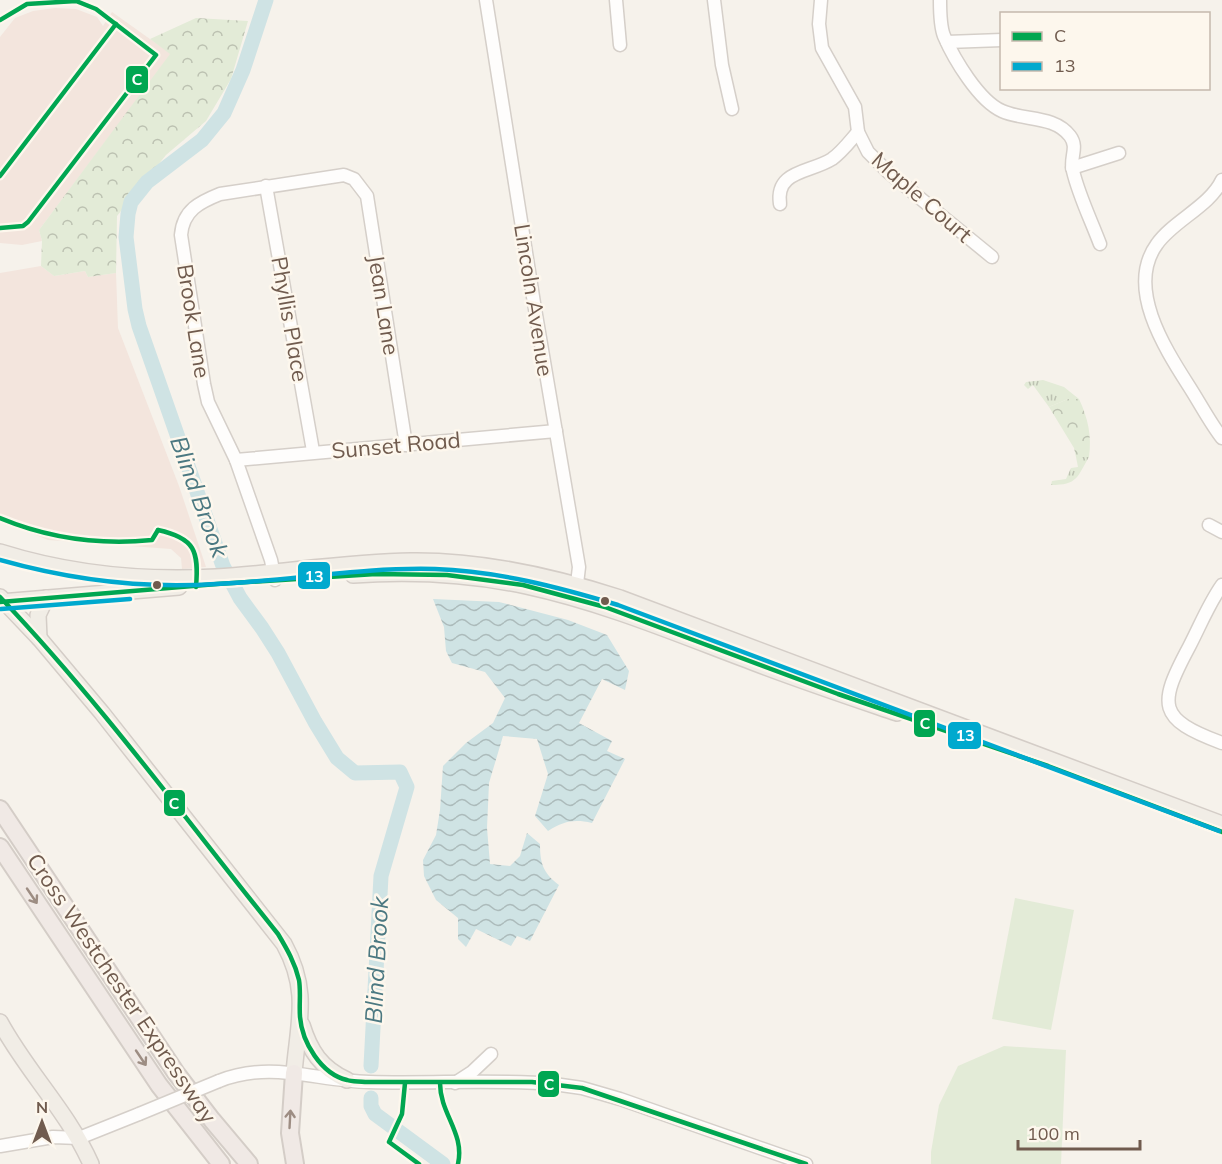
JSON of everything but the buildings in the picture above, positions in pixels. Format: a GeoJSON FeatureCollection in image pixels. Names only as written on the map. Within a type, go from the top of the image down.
{"type":"FeatureCollection","features":[{"type":"Feature","properties":{"kind":"highway","name":"Cross Westchester Expressway"},"geometry":{"type":"LineString","coordinates":[[0,809],[176,1073],[249,1164]]}},
{"type":"Feature","properties":{"kind":"highway","name":"Cross Westchester Expressway"},"geometry":{"type":"LineString","coordinates":[[0,847],[159,1085],[221,1164]]}},
{"type":"Feature","properties":{"kind":"highway"},"geometry":{"type":"LineString","coordinates":[[294,1073],[290,1133],[295,1164]]}},
{"type":"Feature","properties":{"kind":"main road"},"geometry":{"type":"LineString","coordinates":[[0,552],[41,563],[111,576],[215,580]]}},
{"type":"Feature","properties":{"kind":"main road"},"geometry":{"type":"LineString","coordinates":[[2,600],[46,598],[215,580],[376,574],[431,574],[620,598],[1222,824]]}},
{"type":"Feature","properties":{"kind":"main road"},"geometry":{"type":"LineString","coordinates":[[576,592],[605,607],[838,694],[1034,761],[1222,832]]}},
{"type":"Feature","properties":{"kind":"main road"},"geometry":{"type":"LineString","coordinates":[[39,638],[38,615],[46,598]]}},
{"type":"Feature","properties":{"kind":"main road"},"geometry":{"type":"LineString","coordinates":[[2,600],[39,638],[102,713],[278,934],[296,969],[301,995],[294,1073]]}},
{"type":"Feature","properties":{"kind":"main road"},"geometry":{"type":"LineString","coordinates":[[300,1020],[313,1053],[332,1073],[346,1080]]}},
{"type":"Feature","properties":{"kind":"main road"},"geometry":{"type":"LineString","coordinates":[[0,1022],[13,1046],[79,1138],[91,1164]]}},
{"type":"Feature","properties":{"kind":"street","name":"Lincoln Avenue"},"geometry":{"type":"LineString","coordinates":[[486,0],[579,567],[576,592]]}},
{"type":"Feature","properties":{"kind":"street"},"geometry":{"type":"LineString","coordinates":[[616,0],[620,45]]}},
{"type":"Feature","properties":{"kind":"street"},"geometry":{"type":"LineString","coordinates":[[714,0],[722,65],[732,109]]}},
{"type":"Feature","properties":{"kind":"street"},"geometry":{"type":"LineString","coordinates":[[780,204],[782,185],[789,177],[830,160],[841,152],[858,132],[855,107],[822,48],[819,36],[821,0]]}},
{"type":"Feature","properties":{"kind":"street"},"geometry":{"type":"LineString","coordinates":[[940,0],[944,36],[957,61],[981,95],[991,105],[1011,114],[1053,123],[1063,128],[1076,145],[1072,168],[1100,244]]}},
{"type":"Feature","properties":{"kind":"street"},"geometry":{"type":"LineString","coordinates":[[947,42],[1000,40]]}},
{"type":"Feature","properties":{"kind":"street","name":"Maple Court"},"geometry":{"type":"LineString","coordinates":[[858,132],[868,152],[888,172],[992,257]]}},
{"type":"Feature","properties":{"kind":"street"},"geometry":{"type":"LineString","coordinates":[[1072,168],[1119,153]]}},
{"type":"Feature","properties":{"kind":"street","name":"Brook Lane"},"geometry":{"type":"LineString","coordinates":[[275,576],[236,459],[208,402],[184,260],[182,226],[189,211],[203,201],[220,194],[344,175]]}},
{"type":"Feature","properties":{"kind":"street","name":"Jean Lane"},"geometry":{"type":"LineString","coordinates":[[344,175],[354,179],[366,196],[405,445]]}},
{"type":"Feature","properties":{"kind":"street"},"geometry":{"type":"LineString","coordinates":[[1222,180],[1212,193],[1156,244],[1148,262],[1146,282],[1154,325],[1181,374],[1222,438]]}},
{"type":"Feature","properties":{"kind":"street","name":"Phyllis Place"},"geometry":{"type":"LineString","coordinates":[[266,186],[313,451]]}},
{"type":"Feature","properties":{"kind":"street","name":"Sunset Road"},"geometry":{"type":"LineString","coordinates":[[236,459],[556,431]]}},
{"type":"Feature","properties":{"kind":"street"},"geometry":{"type":"LineString","coordinates":[[1209,525],[1222,532]]}},
{"type":"Feature","properties":{"kind":"street"},"geometry":{"type":"LineString","coordinates":[[1222,585],[1210,602],[1175,674],[1168,694],[1169,706],[1178,723],[1222,743]]}},
{"type":"Feature","properties":{"kind":"street"},"geometry":{"type":"LineString","coordinates":[[455,1083],[472,1072],[491,1054]]}},
{"type":"Feature","properties":{"kind":"street"},"geometry":{"type":"LineString","coordinates":[[0,1146],[53,1137],[79,1138],[237,1074],[255,1071],[294,1073],[365,1082],[532,1082],[582,1088],[806,1164]]}},
{"type":"Feature","properties":{"kind":"shaded area"},"geometry":{"type":"Polygon","coordinates":[[[55,8],[76,9],[97,17],[103,26],[112,12],[171,54],[39,230],[42,241],[22,245],[0,243],[0,37],[15,18],[33,11],[55,8]]]}},
{"type":"Feature","properties":{"kind":"shaded area"},"geometry":{"type":"Polygon","coordinates":[[[41,266],[54,276],[85,271],[88,277],[116,273],[118,328],[179,486],[206,567],[182,569],[181,558],[171,549],[48,540],[0,520],[0,273],[41,266]]]}},
{"type":"Feature","properties":{"kind":"green space"},"geometry":{"type":"Polygon","coordinates":[[[196,18],[248,21],[231,79],[206,121],[166,155],[117,216],[116,273],[88,277],[85,271],[54,276],[41,266],[42,241],[39,230],[170,54],[150,39],[196,18]]]}},
{"type":"Feature","properties":{"kind":"green space"},"geometry":{"type":"Polygon","coordinates":[[[1043,380],[1064,387],[1079,399],[1068,399],[1049,407],[1033,385],[1028,389],[1024,385],[1026,382],[1043,380]]]}},
{"type":"Feature","properties":{"kind":"green space"},"geometry":{"type":"Polygon","coordinates":[[[1068,399],[1079,399],[1085,413],[1090,434],[1089,457],[1076,457],[1074,448],[1049,407],[1068,399]]]}},
{"type":"Feature","properties":{"kind":"green space"},"geometry":{"type":"Polygon","coordinates":[[[1076,457],[1089,457],[1076,479],[1060,485],[1051,485],[1052,481],[1066,479],[1071,468],[1078,467],[1076,457]]]}},
{"type":"Feature","properties":{"kind":"green space"},"geometry":{"type":"Polygon","coordinates":[[[1015,898],[1074,910],[1051,1030],[992,1019],[1015,898]]]}},
{"type":"Feature","properties":{"kind":"green space"},"geometry":{"type":"Polygon","coordinates":[[[1004,1046],[1066,1050],[1061,1164],[931,1164],[939,1105],[958,1066],[1004,1046]]]}},
{"type":"Feature","properties":{"kind":"water"},"geometry":{"type":"Polygon","coordinates":[[[433,599],[499,602],[568,620],[607,635],[629,671],[625,690],[602,679],[579,723],[612,741],[607,751],[625,759],[592,823],[569,822],[548,831],[535,816],[548,774],[537,739],[503,736],[489,783],[487,828],[490,864],[510,866],[520,856],[527,833],[540,844],[544,867],[549,876],[559,885],[530,941],[517,936],[511,946],[476,929],[466,947],[458,939],[458,918],[436,900],[424,876],[423,860],[436,835],[443,766],[466,743],[493,723],[505,698],[485,672],[452,663],[446,651],[444,627],[433,599]]]}},
{"type":"Feature","properties":{"kind":"waterway","name":"Blind Brook"},"geometry":{"type":"LineString","coordinates":[[266,0],[243,70],[224,113],[202,140],[147,182],[131,202],[126,237],[139,326],[223,566],[240,598],[278,653],[337,758],[355,773],[400,772],[407,787],[381,876],[371,1066]]}},
{"type":"Feature","properties":{"kind":"waterway","name":"Blind Brook"},"geometry":{"type":"LineString","coordinates":[[371,1098],[371,1106],[375,1114],[443,1164]]}},
{"type":"Feature","properties":{"kind":"transit line","name":"C"},"geometry":{"type":"LineString","coordinates":[[0,20],[27,4],[76,1],[96,9],[156,55],[28,222],[23,226],[0,228]]}},
{"type":"Feature","properties":{"kind":"transit line","name":"C"},"geometry":{"type":"LineString","coordinates":[[0,176],[116,24]]}},
{"type":"Feature","properties":{"kind":"transit line","name":"C"},"geometry":{"type":"LineString","coordinates":[[0,518],[37,531],[94,541],[152,540],[158,530]]}},
{"type":"Feature","properties":{"kind":"transit line","name":"C"},"geometry":{"type":"LineString","coordinates":[[158,530],[180,537],[192,548],[197,564],[196,587]]}},
{"type":"Feature","properties":{"kind":"transit line","name":"13"},"geometry":{"type":"LineString","coordinates":[[0,560],[80,578],[134,584],[189,585],[407,569],[458,570],[527,581],[618,605],[1219,831]]}},
{"type":"Feature","properties":{"kind":"transit line","name":"C"},"geometry":{"type":"LineString","coordinates":[[0,602],[217,584],[376,574],[447,575],[523,585],[605,607],[838,694],[1048,766],[1222,832]]}},
{"type":"Feature","properties":{"kind":"transit line","name":"C"},"geometry":{"type":"LineString","coordinates":[[0,597],[108,720],[278,934],[288,951],[299,980],[300,1017],[305,1037],[314,1056],[329,1071],[349,1081],[532,1082],[582,1088],[806,1164]]}},
{"type":"Feature","properties":{"kind":"transit line","name":"13"},"geometry":{"type":"LineString","coordinates":[[1,609],[130,599]]}},
{"type":"Feature","properties":{"kind":"transit line","name":"C"},"geometry":{"type":"LineString","coordinates":[[405,1083],[402,1114],[389,1142],[419,1164]]}},
{"type":"Feature","properties":{"kind":"transit line","name":"C"},"geometry":{"type":"LineString","coordinates":[[440,1083],[441,1094],[458,1143],[458,1164]]}}]}
